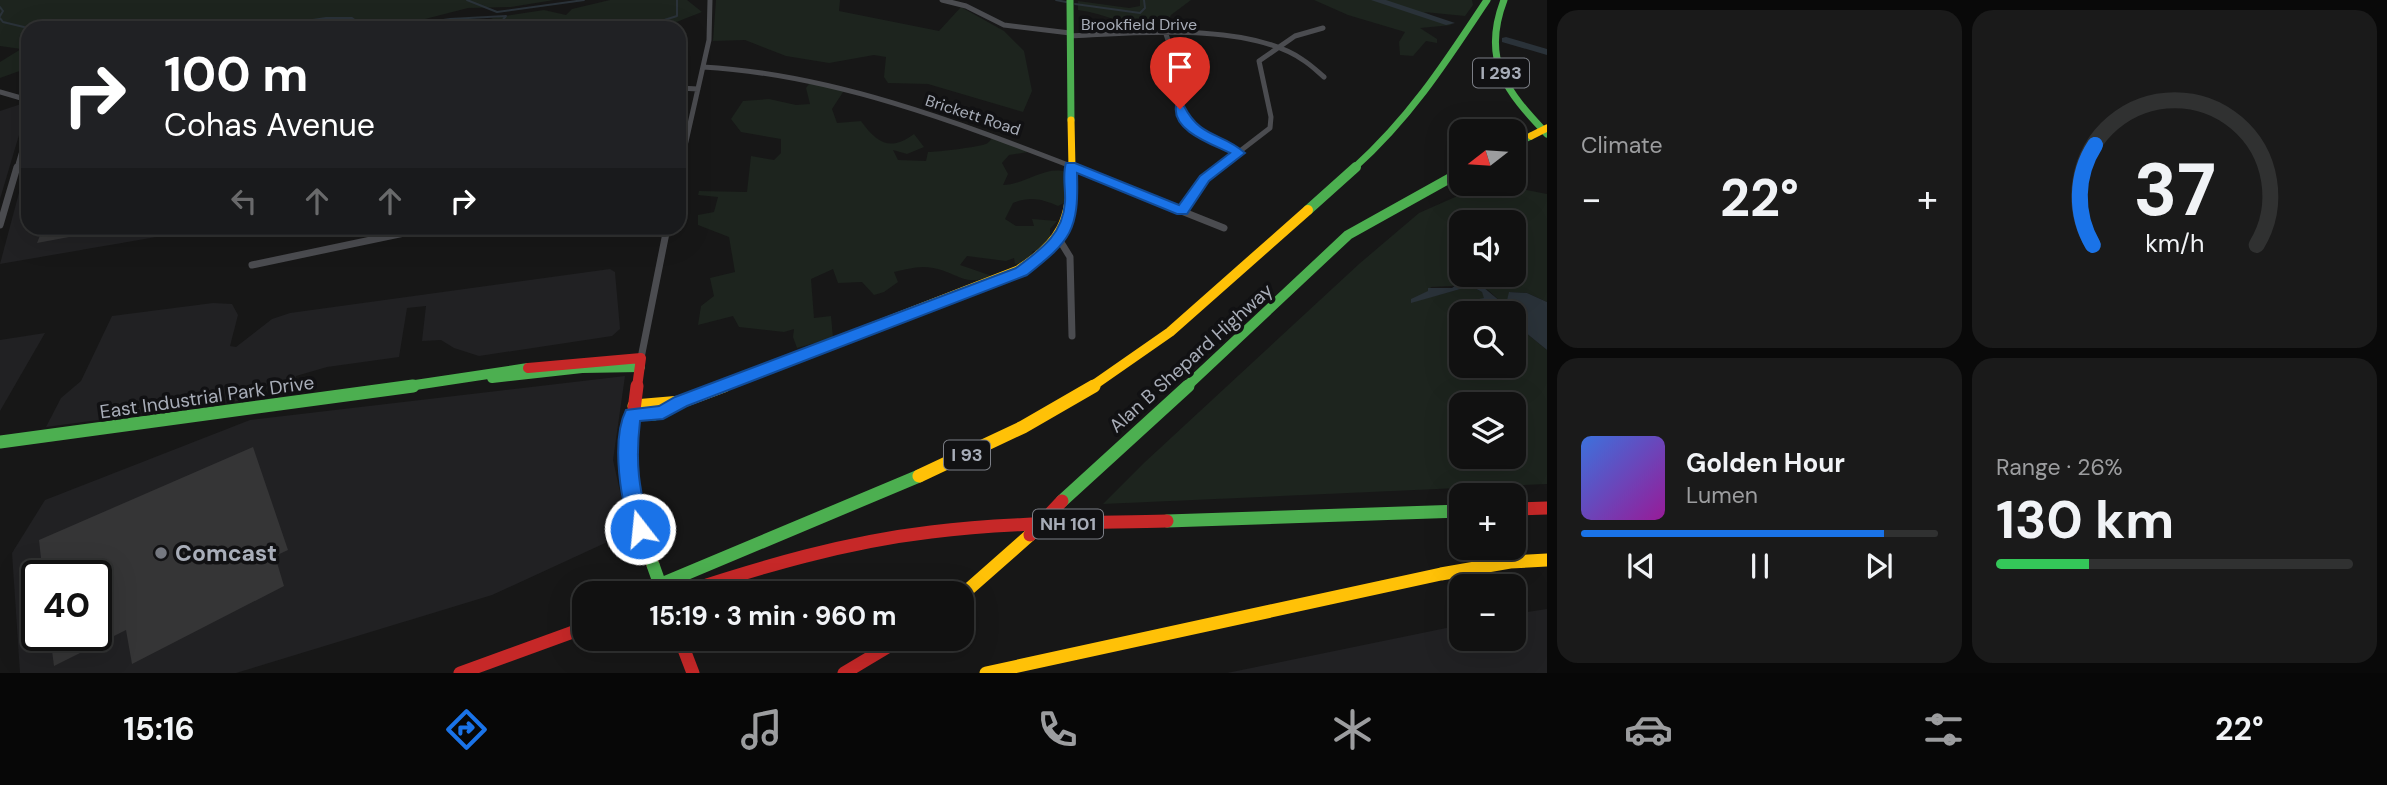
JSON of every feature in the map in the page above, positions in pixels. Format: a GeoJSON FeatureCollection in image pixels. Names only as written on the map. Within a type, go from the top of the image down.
{"type":"FeatureCollection","features":[{"type":"Feature","properties":{"kind":"main road"},"geometry":{"type":"LineString","coordinates":[[633,410],[681,402],[1008,277],[1034,263],[1059,239],[1070,216],[1070,0]]}},
{"type":"Feature","properties":{"kind":"main road","name":"I 93"},"geometry":{"type":"LineString","coordinates":[[669,581],[964,457],[1051,413],[1124,367],[1191,313],[1380,147],[1424,95],[1487,0]]}},
{"type":"Feature","properties":{"kind":"main road","name":"I 293"},"geometry":{"type":"LineString","coordinates":[[1504,0],[1492,32],[1494,58],[1516,99],[1547,134]]}},
{"type":"Feature","properties":{"kind":"main road"},"geometry":{"type":"LineString","coordinates":[[1526,138],[1547,128]]}},
{"type":"Feature","properties":{"kind":"main road","name":"Alan B Shepard Highway"},"geometry":{"type":"LineString","coordinates":[[974,584],[1286,296],[1348,235],[1449,179]]}},
{"type":"Feature","properties":{"kind":"main road"},"geometry":{"type":"LineString","coordinates":[[641,363],[628,446],[629,486],[659,581]]}},
{"type":"Feature","properties":{"kind":"main road","name":"East Industrial Park Drive"},"geometry":{"type":"LineString","coordinates":[[0,443],[419,386],[544,364],[641,363]]}},
{"type":"Feature","properties":{"kind":"main road"},"geometry":{"type":"LineString","coordinates":[[1526,509],[1547,508]]}},
{"type":"Feature","properties":{"kind":"main road","name":"NH 101"},"geometry":{"type":"LineString","coordinates":[[718,581],[779,561],[850,544],[921,532],[1449,511]]}},
{"type":"Feature","properties":{"kind":"main road"},"geometry":{"type":"LineString","coordinates":[[986,673],[1441,574],[1483,566],[1547,560]]}},
{"type":"Feature","properties":{"kind":"main road"},"geometry":{"type":"LineString","coordinates":[[464,672],[572,623]]}},
{"type":"Feature","properties":{"kind":"main road"},"geometry":{"type":"LineString","coordinates":[[464,672],[572,632]]}},
{"type":"Feature","properties":{"kind":"main road"},"geometry":{"type":"LineString","coordinates":[[685,651],[693,673]]}},
{"type":"Feature","properties":{"kind":"main road"},"geometry":{"type":"LineString","coordinates":[[844,673],[881,651]]}},
{"type":"Feature","properties":{"kind":"street"},"geometry":{"type":"LineString","coordinates":[[686,141],[711,31],[710,0]]}},
{"type":"Feature","properties":{"kind":"street","name":"Brookfield Drive"},"geometry":{"type":"LineString","coordinates":[[942,0],[966,6],[1014,28],[1070,35],[1166,34],[1236,37],[1277,48],[1309,62],[1324,77]]}},
{"type":"Feature","properties":{"kind":"street"},"geometry":{"type":"LineString","coordinates":[[1182,211],[1204,178],[1270,128],[1271,117],[1258,65],[1261,58],[1300,33],[1323,28]]}},
{"type":"Feature","properties":{"kind":"street"},"geometry":{"type":"LineString","coordinates":[[1166,34],[1171,46],[1183,119],[1199,133],[1238,153]]}},
{"type":"Feature","properties":{"kind":"street","name":"Brickett Road"},"geometry":{"type":"LineString","coordinates":[[703,67],[816,81],[970,128],[1223,228]]}},
{"type":"Feature","properties":{"kind":"street"},"geometry":{"type":"LineString","coordinates":[[686,89],[698,89]]}},
{"type":"Feature","properties":{"kind":"street"},"geometry":{"type":"LineString","coordinates":[[0,92],[21,98]]}},
{"type":"Feature","properties":{"kind":"street"},"geometry":{"type":"LineString","coordinates":[[0,225],[21,154]]}},
{"type":"Feature","properties":{"kind":"street"},"geometry":{"type":"LineString","coordinates":[[252,265],[384,235]]}},
{"type":"Feature","properties":{"kind":"street"},"geometry":{"type":"LineString","coordinates":[[641,363],[666,235]]}},
{"type":"Feature","properties":{"kind":"street"},"geometry":{"type":"LineString","coordinates":[[1059,239],[1070,257],[1072,336]]}},
{"type":"Feature","properties":{"kind":"shaded area"},"geometry":{"type":"Polygon","coordinates":[[[0,0],[554,0],[511,7],[468,8],[417,21],[21,21],[21,49],[0,46],[0,0]]]}},
{"type":"Feature","properties":{"kind":"shaded area"},"geometry":{"type":"Polygon","coordinates":[[[610,0],[687,0],[702,12],[679,21],[497,21],[491,18],[544,10],[566,15],[572,9],[610,0]]]}},
{"type":"Feature","properties":{"kind":"shaded area"},"geometry":{"type":"Polygon","coordinates":[[[716,0],[840,0],[839,11],[939,31],[961,7],[1004,31],[1024,51],[1032,91],[1023,112],[928,84],[888,83],[884,77],[886,57],[874,55],[829,63],[786,56],[745,40],[713,41],[716,0]]]}},
{"type":"Feature","properties":{"kind":"shaded area"},"geometry":{"type":"Polygon","coordinates":[[[1140,0],[1191,0],[1171,15],[1166,25],[1158,31],[1078,10],[1078,1],[1129,8],[1140,6],[1140,0]]]}},
{"type":"Feature","properties":{"kind":"shaded area"},"geometry":{"type":"Polygon","coordinates":[[[1314,0],[1472,0],[1473,5],[1465,16],[1424,12],[1452,25],[1420,28],[1437,39],[1437,43],[1426,41],[1413,56],[1400,55],[1399,42],[1405,32],[1348,15],[1314,0]]]}},
{"type":"Feature","properties":{"kind":"shaded area"},"geometry":{"type":"Polygon","coordinates":[[[21,49],[21,70],[0,78],[0,62],[21,49]]]}},
{"type":"Feature","properties":{"kind":"shaded area"},"geometry":{"type":"Polygon","coordinates":[[[812,80],[845,89],[832,109],[837,123],[861,121],[878,140],[891,144],[914,134],[924,147],[907,154],[893,150],[898,160],[926,161],[928,152],[982,145],[994,136],[1028,152],[1009,155],[1002,163],[1008,174],[1003,185],[1050,171],[1066,172],[1066,202],[1058,206],[1036,199],[1019,201],[1013,203],[1005,219],[1016,226],[1034,226],[1032,219],[1057,221],[1050,229],[1050,237],[1040,251],[1033,251],[1027,262],[1015,264],[1014,258],[1006,261],[967,256],[960,265],[992,276],[967,280],[942,270],[914,268],[894,272],[898,282],[884,292],[874,295],[862,282],[838,283],[833,269],[811,279],[814,318],[831,316],[833,338],[797,348],[793,337],[794,329],[784,332],[739,327],[733,316],[698,325],[701,306],[714,296],[710,278],[735,272],[729,237],[698,225],[698,215],[714,212],[718,197],[698,195],[699,191],[747,192],[751,156],[774,160],[781,153],[781,139],[741,132],[731,119],[743,101],[769,99],[796,105],[810,104],[806,88],[812,80]]]}},
{"type":"Feature","properties":{"kind":"shaded area"},"geometry":{"type":"Polygon","coordinates":[[[21,104],[21,128],[0,199],[0,111],[21,104]]]}},
{"type":"Feature","properties":{"kind":"shaded area"},"geometry":{"type":"Polygon","coordinates":[[[21,185],[21,235],[163,235],[162,236],[0,264],[21,185]]]}},
{"type":"Feature","properties":{"kind":"shaded area"},"geometry":{"type":"Polygon","coordinates":[[[1526,190],[1547,194],[1547,302],[1527,293],[1510,292],[1507,300],[1500,301],[1488,290],[1478,287],[1526,287],[1526,210],[1449,210],[1449,286],[1431,287],[1429,291],[1411,300],[1412,302],[1473,287],[1482,292],[1489,301],[1449,301],[1449,378],[1526,378],[1526,333],[1547,350],[1547,484],[1449,483],[1449,488],[1103,504],[1145,462],[1359,264],[1419,213],[1457,196],[1526,196],[1526,190]]]}},
{"type":"Feature","properties":{"kind":"shaded area"},"geometry":{"type":"Polygon","coordinates":[[[610,269],[615,272],[620,329],[612,336],[479,356],[454,348],[441,340],[422,341],[426,306],[407,308],[399,357],[327,367],[296,376],[292,385],[242,392],[238,401],[46,427],[61,398],[81,381],[112,316],[213,303],[232,304],[238,315],[230,346],[236,347],[272,319],[290,313],[610,269]]]}},
{"type":"Feature","properties":{"kind":"shaded area"},"geometry":{"type":"Polygon","coordinates":[[[1467,287],[1411,303],[1411,299],[1428,291],[1428,288],[1467,287]]]}},
{"type":"Feature","properties":{"kind":"shaded area"},"geometry":{"type":"Polygon","coordinates":[[[1473,287],[1483,287],[1500,301],[1480,301],[1479,299],[1484,298],[1482,292],[1473,287]]]}},
{"type":"Feature","properties":{"kind":"shaded area"},"geometry":{"type":"Polygon","coordinates":[[[1509,292],[1527,293],[1547,302],[1547,350],[1526,333],[1526,301],[1500,301],[1507,300],[1509,292]]]}},
{"type":"Feature","properties":{"kind":"shaded area"},"geometry":{"type":"Polygon","coordinates":[[[45,333],[0,411],[0,340],[45,333]]]}},
{"type":"Feature","properties":{"kind":"shaded area"},"geometry":{"type":"Polygon","coordinates":[[[625,376],[613,460],[629,532],[492,595],[236,673],[20,673],[12,553],[45,500],[250,420],[625,376]]]}},
{"type":"Feature","properties":{"kind":"shaded area"},"geometry":{"type":"Polygon","coordinates":[[[1547,609],[1547,673],[1227,673],[1449,627],[1449,651],[1526,651],[1526,612],[1547,609]]]}},
{"type":"Feature","properties":{"kind":"building"},"geometry":{"type":"Polygon","coordinates":[[[40,235],[80,235],[37,243],[40,235]]]}},
{"type":"Feature","properties":{"kind":"building","name":"Comcast"},"geometry":{"type":"Polygon","coordinates":[[[253,447],[288,550],[275,556],[284,586],[132,664],[126,630],[112,637],[112,560],[41,560],[39,540],[253,447]]]}},
{"type":"Feature","properties":{"kind":"building","name":"Comcast"},"geometry":{"type":"Polygon","coordinates":[[[52,651],[84,651],[54,666],[52,651]]]}},
{"type":"Feature","properties":{"kind":"waterway"},"geometry":{"type":"LineString","coordinates":[[467,0],[497,12],[584,0]]}},
{"type":"Feature","properties":{"kind":"waterway"},"geometry":{"type":"LineString","coordinates":[[661,21],[677,16],[677,0]]}},
{"type":"Feature","properties":{"kind":"waterway"},"geometry":{"type":"LineString","coordinates":[[1056,0],[1066,2]]}},
{"type":"Feature","properties":{"kind":"waterway"},"geometry":{"type":"LineString","coordinates":[[1075,4],[1140,13],[1145,8],[1144,0]]}},
{"type":"Feature","properties":{"kind":"waterway"},"geometry":{"type":"LineString","coordinates":[[1376,0],[1450,23]]}},
{"type":"Feature","properties":{"kind":"waterway"},"geometry":{"type":"LineString","coordinates":[[0,7],[3,11],[0,16]]}},
{"type":"Feature","properties":{"kind":"waterway"},"geometry":{"type":"LineString","coordinates":[[437,21],[506,16],[502,21]]}},
{"type":"Feature","properties":{"kind":"waterway"},"geometry":{"type":"LineString","coordinates":[[0,18],[3,22],[21,26]]}},
{"type":"Feature","properties":{"kind":"waterway"},"geometry":{"type":"LineString","coordinates":[[306,21],[326,18],[352,18],[356,21]]}},
{"type":"Feature","properties":{"kind":"waterway"},"geometry":{"type":"LineString","coordinates":[[1506,40],[1547,52]]}},
{"type":"Feature","properties":{"kind":"traffic: fast"},"geometry":{"type":"LineString","coordinates":[[1070,0],[1071,120]]}},
{"type":"Feature","properties":{"kind":"traffic: fast"},"geometry":{"type":"LineString","coordinates":[[1308,210],[1387,139],[1424,95],[1487,0]]}},
{"type":"Feature","properties":{"kind":"traffic: fast"},"geometry":{"type":"LineString","coordinates":[[1504,0],[1496,20],[1493,39],[1500,73],[1520,104],[1547,134]]}},
{"type":"Feature","properties":{"kind":"traffic: fast"},"geometry":{"type":"LineString","coordinates":[[1526,138],[1531,136]]}},
{"type":"Feature","properties":{"kind":"traffic: fast"},"geometry":{"type":"LineString","coordinates":[[1062,501],[1286,296],[1348,235],[1449,179]]}},
{"type":"Feature","properties":{"kind":"traffic: fast"},"geometry":{"type":"LineString","coordinates":[[492,378],[582,368],[640,367]]}},
{"type":"Feature","properties":{"kind":"traffic: fast"},"geometry":{"type":"LineString","coordinates":[[0,442],[345,396],[528,368]]}},
{"type":"Feature","properties":{"kind":"traffic: fast"},"geometry":{"type":"LineString","coordinates":[[632,415],[654,414],[669,409]]}},
{"type":"Feature","properties":{"kind":"traffic: fast"},"geometry":{"type":"LineString","coordinates":[[669,581],[919,476]]}},
{"type":"Feature","properties":{"kind":"traffic: fast"},"geometry":{"type":"LineString","coordinates":[[1167,521],[1449,511]]}},
{"type":"Feature","properties":{"kind":"traffic: fast"},"geometry":{"type":"LineString","coordinates":[[653,565],[659,581]]}},
{"type":"Feature","properties":{"kind":"traffic: slow"},"geometry":{"type":"LineString","coordinates":[[634,406],[681,402],[985,286],[1040,257],[1056,241],[1065,223],[1070,203],[1071,120]]}},
{"type":"Feature","properties":{"kind":"traffic: slow"},"geometry":{"type":"LineString","coordinates":[[1531,136],[1547,128]]}},
{"type":"Feature","properties":{"kind":"traffic: slow"},"geometry":{"type":"LineString","coordinates":[[919,476],[1023,427],[1121,368],[1194,312],[1308,210]]}},
{"type":"Feature","properties":{"kind":"traffic: slow"},"geometry":{"type":"LineString","coordinates":[[974,584],[1030,535]]}},
{"type":"Feature","properties":{"kind":"traffic: slow"},"geometry":{"type":"LineString","coordinates":[[986,673],[1441,574],[1510,562],[1547,560]]}},
{"type":"Feature","properties":{"kind":"traffic: jam"},"geometry":{"type":"LineString","coordinates":[[528,368],[641,358],[627,466],[633,507],[653,565]]}},
{"type":"Feature","properties":{"kind":"traffic: jam"},"geometry":{"type":"LineString","coordinates":[[1030,535],[1062,501]]}},
{"type":"Feature","properties":{"kind":"traffic: jam"},"geometry":{"type":"LineString","coordinates":[[1526,509],[1547,508]]}},
{"type":"Feature","properties":{"kind":"traffic: jam"},"geometry":{"type":"LineString","coordinates":[[720,581],[860,543],[932,532],[993,526],[1167,521]]}},
{"type":"Feature","properties":{"kind":"traffic: jam"},"geometry":{"type":"LineString","coordinates":[[460,673],[572,632]]}},
{"type":"Feature","properties":{"kind":"traffic: jam"},"geometry":{"type":"LineString","coordinates":[[685,651],[693,673]]}},
{"type":"Feature","properties":{"kind":"traffic: jam"},"geometry":{"type":"LineString","coordinates":[[844,673],[881,651]]}},
{"type":"Feature","properties":{"kind":"place","name":"Comcast"},"geometry":{"type":"Point","coordinates":[161,553]}},
{"type":"Feature","properties":{"kind":"route"},"geometry":{"type":"LineString","coordinates":[[640,529],[629,486],[628,446],[632,415],[663,412],[681,402],[1022,271],[1044,255],[1067,227],[1072,204],[1071,166],[1182,211],[1204,178],[1238,153],[1190,127],[1183,119],[1180,109]]}}]}
